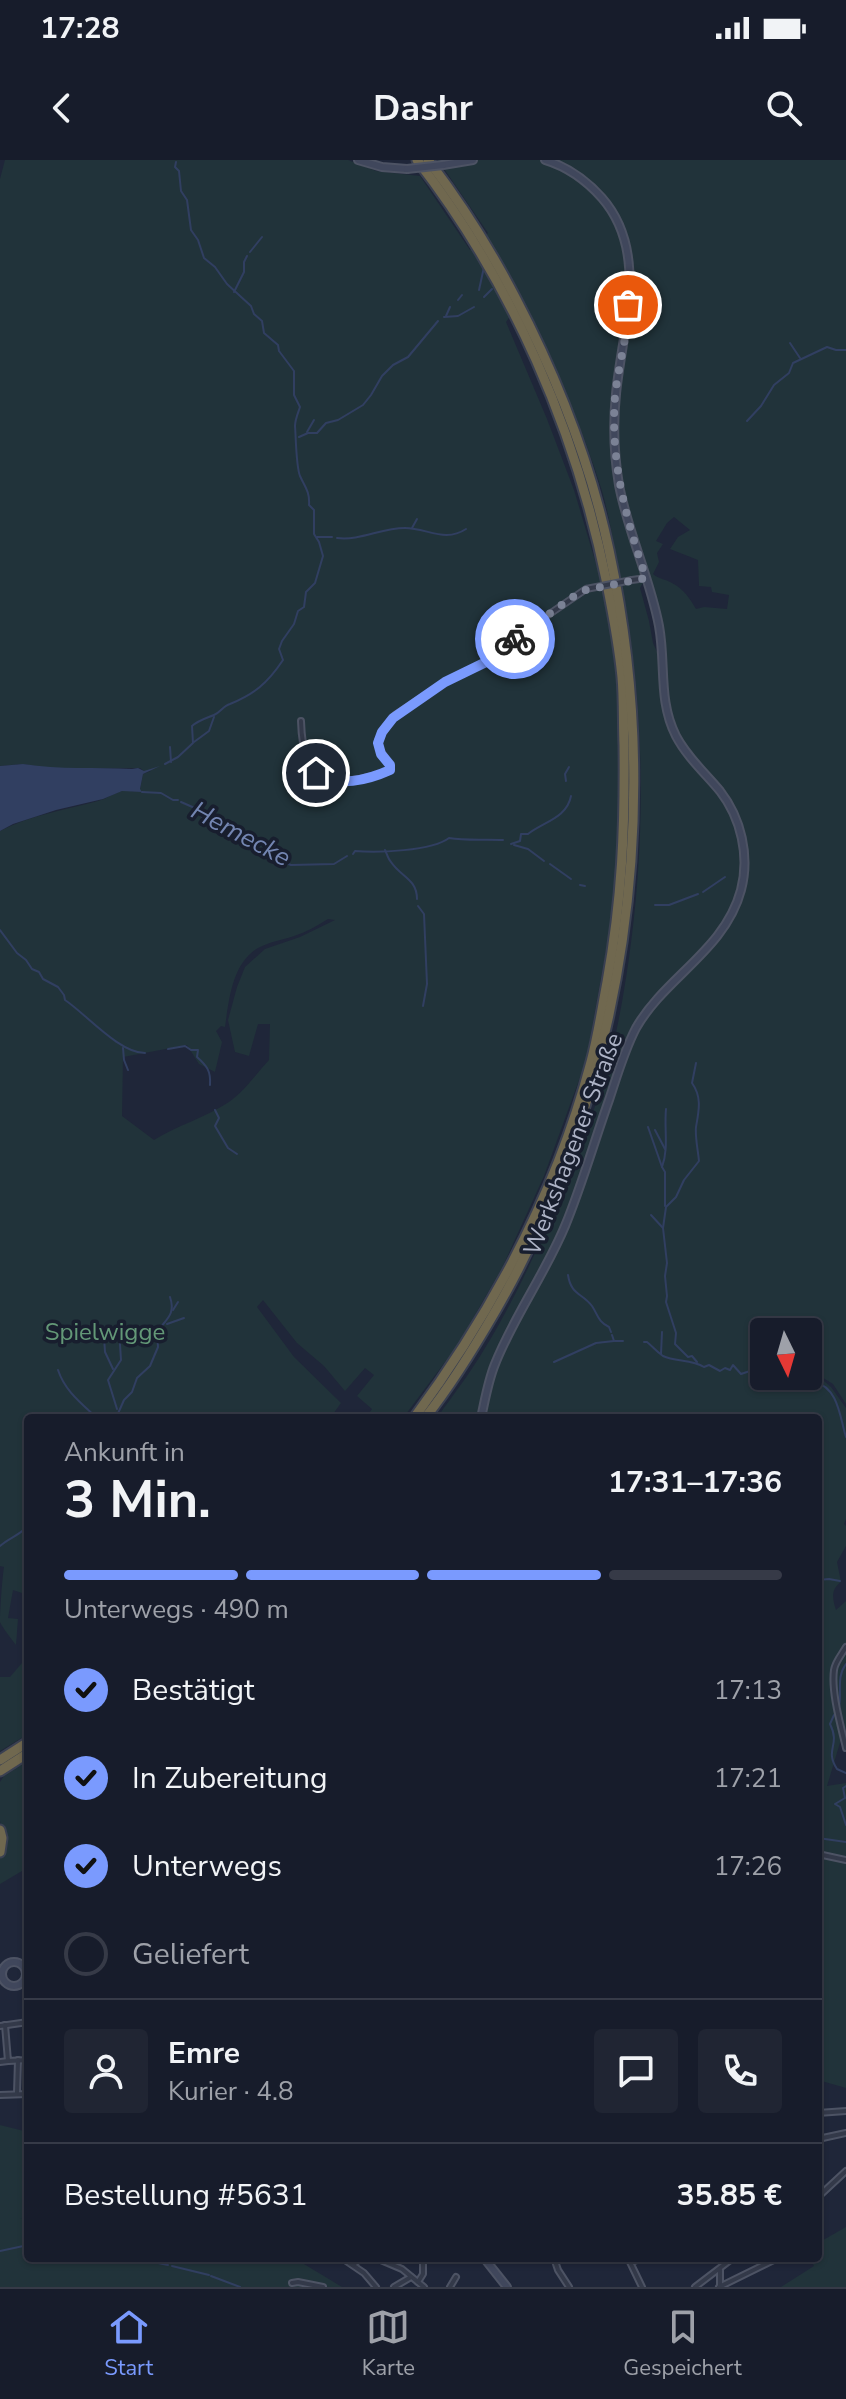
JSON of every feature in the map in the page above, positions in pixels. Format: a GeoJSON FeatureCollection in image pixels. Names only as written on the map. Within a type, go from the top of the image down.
{"type":"FeatureCollection","features":[{"type":"Feature","properties":{"kind":"highway"},"geometry":{"type":"LineString","coordinates":[[417,160],[472,230]]}},
{"type":"Feature","properties":{"kind":"highway"},"geometry":{"type":"LineString","coordinates":[[428,160],[472,230],[530,337],[577,437],[609,548],[619,600],[629,676],[633,813],[628,895],[612,1005],[599,1061],[563,1170],[541,1225],[513,1281],[473,1350],[430,1414]]}},
{"type":"Feature","properties":{"kind":"highway"},"geometry":{"type":"LineString","coordinates":[[417,1414],[508,1272],[555,1168],[592,1061],[620,896],[624,843],[622,677],[611,603],[587,500],[566,432],[530,337]]}},
{"type":"Feature","properties":{"kind":"highway"},"geometry":{"type":"LineString","coordinates":[[0,1760],[24,1745]]}},
{"type":"Feature","properties":{"kind":"highway"},"geometry":{"type":"LineString","coordinates":[[0,1773],[24,1755]]}},
{"type":"Feature","properties":{"kind":"highway"},"geometry":{"type":"LineString","coordinates":[[0,1830],[0,1852]]}},
{"type":"Feature","properties":{"kind":"main road"},"geometry":{"type":"LineString","coordinates":[[358,160],[382,167],[407,169],[473,160]]}},
{"type":"Feature","properties":{"kind":"main road","name":"Werkshagener Straße"},"geometry":{"type":"LineString","coordinates":[[482,1414],[495,1363],[566,1224],[630,1040],[648,1011],[721,934],[735,908],[743,883],[743,846],[737,820],[722,793],[684,750],[671,724],[663,689],[659,624],[625,510],[615,451],[615,396],[628,314],[631,281],[628,255],[620,226],[610,207],[592,186],[576,174],[545,160]]}},
{"type":"Feature","properties":{"kind":"main road"},"geometry":{"type":"LineString","coordinates":[[0,1957],[7,1965]]}},
{"type":"Feature","properties":{"kind":"main road"},"geometry":{"type":"LineString","coordinates":[[24,1966],[17,1963],[7,1965],[2,1974],[5,1987],[24,1985]]}},
{"type":"Feature","properties":{"kind":"main road"},"geometry":{"type":"LineString","coordinates":[[487,2262],[507,2287]]}},
{"type":"Feature","properties":{"kind":"street"},"geometry":{"type":"LineString","coordinates":[[301,721],[305,758],[322,777],[343,782],[387,772],[391,767],[381,754],[378,740],[395,715],[445,682],[487,661],[586,589],[646,578]]}},
{"type":"Feature","properties":{"kind":"street"},"geometry":{"type":"LineString","coordinates":[[846,1647],[834,1672],[846,1748]]}},
{"type":"Feature","properties":{"kind":"street"},"geometry":{"type":"LineString","coordinates":[[822,1855],[846,1860]]}},
{"type":"Feature","properties":{"kind":"street"},"geometry":{"type":"LineString","coordinates":[[8,2060],[2,2026],[24,2023]]}},
{"type":"Feature","properties":{"kind":"street"},"geometry":{"type":"LineString","coordinates":[[0,2060],[24,2060]]}},
{"type":"Feature","properties":{"kind":"street"},"geometry":{"type":"LineString","coordinates":[[17,2093],[18,2060]]}},
{"type":"Feature","properties":{"kind":"street"},"geometry":{"type":"LineString","coordinates":[[0,2095],[24,2094]]}},
{"type":"Feature","properties":{"kind":"street"},"geometry":{"type":"LineString","coordinates":[[822,2113],[846,2111]]}},
{"type":"Feature","properties":{"kind":"street"},"geometry":{"type":"LineString","coordinates":[[822,2138],[846,2133]]}},
{"type":"Feature","properties":{"kind":"street"},"geometry":{"type":"LineString","coordinates":[[822,2193],[846,2171]]}},
{"type":"Feature","properties":{"kind":"street"},"geometry":{"type":"LineString","coordinates":[[348,2262],[376,2287]]}},
{"type":"Feature","properties":{"kind":"street"},"geometry":{"type":"LineString","coordinates":[[353,2265],[356,2262]]}},
{"type":"Feature","properties":{"kind":"street"},"geometry":{"type":"LineString","coordinates":[[388,2262],[424,2287]]}},
{"type":"Feature","properties":{"kind":"street"},"geometry":{"type":"LineString","coordinates":[[418,2282],[423,2274],[423,2262]]}},
{"type":"Feature","properties":{"kind":"street"},"geometry":{"type":"LineString","coordinates":[[555,2262],[569,2287]]}},
{"type":"Feature","properties":{"kind":"street"},"geometry":{"type":"LineString","coordinates":[[631,2262],[642,2287]]}},
{"type":"Feature","properties":{"kind":"street"},"geometry":{"type":"LineString","coordinates":[[695,2287],[729,2262]]}},
{"type":"Feature","properties":{"kind":"street"},"geometry":{"type":"LineString","coordinates":[[720,2270],[720,2286],[770,2262]]}},
{"type":"Feature","properties":{"kind":"street"},"geometry":{"type":"LineString","coordinates":[[394,2287],[411,2277]]}},
{"type":"Feature","properties":{"kind":"street"},"geometry":{"type":"LineString","coordinates":[[450,2287],[456,2277]]}},
{"type":"Feature","properties":{"kind":"street"},"geometry":{"type":"LineString","coordinates":[[292,2283],[323,2287]]}},
{"type":"Feature","properties":{"kind":"green space","name":"Spielwigge"},"geometry":{"type":"Polygon","coordinates":[[[5,160],[348,160],[376,171],[420,176],[470,250],[488,233],[438,160],[846,160],[846,1404],[833,1384],[822,1377],[822,1318],[750,1318],[750,1390],[822,1390],[822,1379],[846,1408],[846,1546],[837,1562],[841,1582],[835,1588],[833,1598],[836,1610],[846,1601],[846,1645],[832,1669],[842,1736],[827,1786],[846,1783],[846,2088],[822,2081],[822,1414],[440,1414],[480,1357],[520,1284],[560,1196],[595,1106],[622,1003],[639,863],[638,708],[626,606],[610,523],[576,418],[523,300],[506,322],[574,490],[600,577],[619,700],[622,790],[615,901],[586,1061],[544,1176],[502,1268],[457,1346],[406,1414],[369,1414],[372,1409],[357,1396],[374,1375],[365,1368],[345,1391],[324,1366],[297,1343],[263,1300],[257,1307],[294,1357],[341,1403],[333,1414],[24,1414],[24,1594],[13,1590],[8,1618],[18,1619],[16,1645],[0,1622],[4,1567],[0,1566],[0,831],[122,791],[138,790],[143,774],[151,771],[140,768],[54,769],[23,764],[0,766],[0,179],[5,160]],[[674,517],[667,523],[656,541],[663,544],[657,553],[659,562],[653,574],[680,588],[696,609],[727,609],[729,595],[712,592],[711,587],[699,586],[698,560],[670,549],[678,537],[690,530],[674,517]],[[644,581],[640,588],[658,654],[656,628],[644,581]],[[328,919],[311,929],[258,948],[242,963],[233,983],[225,1027],[221,1026],[216,1031],[222,1042],[215,1072],[199,1064],[187,1045],[123,1057],[122,1116],[154,1140],[220,1108],[240,1093],[269,1060],[270,1024],[258,1024],[249,1056],[235,1052],[228,1020],[245,967],[265,949],[335,920],[328,919]]]}},
{"type":"Feature","properties":{"kind":"green space"},"geometry":{"type":"Polygon","coordinates":[[[846,1649],[846,1729],[841,1724],[835,1672],[846,1649]]]}},
{"type":"Feature","properties":{"kind":"green space"},"geometry":{"type":"Polygon","coordinates":[[[24,1661],[24,1736],[0,1751],[0,1677],[10,1677],[24,1661]]]}},
{"type":"Feature","properties":{"kind":"green space"},"geometry":{"type":"Polygon","coordinates":[[[24,1764],[24,1874],[22,1871],[0,1884],[0,1857],[5,1846],[0,1821],[0,1782],[24,1764]]]}},
{"type":"Feature","properties":{"kind":"green space"},"geometry":{"type":"Polygon","coordinates":[[[0,2125],[24,2131],[24,2218],[20,2218],[24,2219],[24,2262],[301,2262],[342,2287],[0,2287],[0,2125]]]}},
{"type":"Feature","properties":{"kind":"green space"},"geometry":{"type":"Polygon","coordinates":[[[846,2227],[846,2287],[781,2287],[814,2266],[812,2262],[822,2262],[822,2241],[846,2227]]]}},
{"type":"Feature","properties":{"kind":"water"},"geometry":{"type":"Polygon","coordinates":[[[23,764],[64,768],[138,768],[144,771],[160,766],[143,774],[142,792],[122,791],[13,824],[0,831],[0,766],[23,764]]]}},
{"type":"Feature","properties":{"kind":"waterway"},"geometry":{"type":"LineString","coordinates":[[165,764],[193,743],[192,726],[253,692],[277,668],[283,660],[279,649],[282,641],[294,624],[298,611],[304,607],[306,592],[315,583],[323,556],[314,534],[314,510],[309,505],[298,466],[295,426],[300,407],[294,395],[294,371],[278,345],[264,333],[262,321],[251,306],[204,258],[191,230],[187,200],[181,191],[176,162]]}},
{"type":"Feature","properties":{"kind":"waterway"},"geometry":{"type":"LineString","coordinates":[[250,252],[262,237]]}},
{"type":"Feature","properties":{"kind":"waterway"},"geometry":{"type":"LineString","coordinates":[[234,292],[244,272],[247,256]]}},
{"type":"Feature","properties":{"kind":"waterway"},"geometry":{"type":"LineString","coordinates":[[479,290],[484,267]]}},
{"type":"Feature","properties":{"kind":"waterway"},"geometry":{"type":"LineString","coordinates":[[484,297],[492,289]]}},
{"type":"Feature","properties":{"kind":"waterway"},"geometry":{"type":"LineString","coordinates":[[458,300],[462,295]]}},
{"type":"Feature","properties":{"kind":"waterway"},"geometry":{"type":"LineString","coordinates":[[446,316],[450,307]]}},
{"type":"Feature","properties":{"kind":"waterway"},"geometry":{"type":"LineString","coordinates":[[444,317],[458,316],[474,307]]}},
{"type":"Feature","properties":{"kind":"waterway"},"geometry":{"type":"LineString","coordinates":[[299,437],[317,433],[326,423],[338,420],[363,405],[382,376],[408,357],[438,321]]}},
{"type":"Feature","properties":{"kind":"waterway"},"geometry":{"type":"LineString","coordinates":[[790,343],[800,358]]}},
{"type":"Feature","properties":{"kind":"waterway"},"geometry":{"type":"LineString","coordinates":[[747,421],[774,385],[789,373],[793,363],[827,347],[846,350]]}},
{"type":"Feature","properties":{"kind":"waterway"},"geometry":{"type":"LineString","coordinates":[[307,432],[314,420]]}},
{"type":"Feature","properties":{"kind":"waterway"},"geometry":{"type":"LineString","coordinates":[[412,528],[417,519]]}},
{"type":"Feature","properties":{"kind":"waterway"},"geometry":{"type":"LineString","coordinates":[[337,538],[354,538],[396,529],[451,535],[466,529]]}},
{"type":"Feature","properties":{"kind":"waterway"},"geometry":{"type":"LineString","coordinates":[[317,537],[332,537]]}},
{"type":"Feature","properties":{"kind":"waterway"},"geometry":{"type":"LineString","coordinates":[[194,742],[209,731],[214,717]]}},
{"type":"Feature","properties":{"kind":"waterway"},"geometry":{"type":"LineString","coordinates":[[170,747],[171,762]]}},
{"type":"Feature","properties":{"kind":"waterway","name":"Hemecke"},"geometry":{"type":"LineString","coordinates":[[566,781],[565,774],[569,767]]}},
{"type":"Feature","properties":{"kind":"waterway","name":"Hemecke"},"geometry":{"type":"LineString","coordinates":[[142,792],[161,793],[178,800]]}},
{"type":"Feature","properties":{"kind":"waterway","name":"Hemecke"},"geometry":{"type":"LineString","coordinates":[[511,844],[520,841],[521,834],[528,834],[560,815],[571,796]]}},
{"type":"Feature","properties":{"kind":"waterway","name":"Hemecke"},"geometry":{"type":"LineString","coordinates":[[181,802],[197,809],[202,817],[230,833],[272,848],[281,861],[291,865],[334,864],[347,856]]}},
{"type":"Feature","properties":{"kind":"waterway","name":"Hemecke"},"geometry":{"type":"LineString","coordinates":[[353,854],[355,851],[418,848],[449,838],[503,840]]}},
{"type":"Feature","properties":{"kind":"waterway"},"geometry":{"type":"LineString","coordinates":[[514,845],[528,849],[544,861]]}},
{"type":"Feature","properties":{"kind":"waterway"},"geometry":{"type":"LineString","coordinates":[[385,850],[390,861],[411,882],[417,899]]}},
{"type":"Feature","properties":{"kind":"waterway"},"geometry":{"type":"LineString","coordinates":[[550,864],[571,879]]}},
{"type":"Feature","properties":{"kind":"waterway"},"geometry":{"type":"LineString","coordinates":[[703,892],[725,877]]}},
{"type":"Feature","properties":{"kind":"waterway"},"geometry":{"type":"LineString","coordinates":[[580,885],[585,886]]}},
{"type":"Feature","properties":{"kind":"waterway"},"geometry":{"type":"LineString","coordinates":[[655,905],[669,905],[698,894]]}},
{"type":"Feature","properties":{"kind":"waterway"},"geometry":{"type":"LineString","coordinates":[[418,906],[424,914],[427,984],[423,1006]]}},
{"type":"Feature","properties":{"kind":"waterway"},"geometry":{"type":"LineString","coordinates":[[0,930],[32,969],[58,987],[65,1000],[124,1047],[145,1053]]}},
{"type":"Feature","properties":{"kind":"waterway"},"geometry":{"type":"LineString","coordinates":[[168,1049],[185,1046],[198,1050],[197,1057],[208,1069],[210,1085]]}},
{"type":"Feature","properties":{"kind":"waterway"},"geometry":{"type":"LineString","coordinates":[[123,1048],[128,1070]]}},
{"type":"Feature","properties":{"kind":"waterway"},"geometry":{"type":"LineString","coordinates":[[696,1063],[692,1083],[699,1109],[696,1131],[699,1161],[666,1207],[663,1228],[667,1263],[666,1302],[676,1333],[675,1344],[697,1362]]}},
{"type":"Feature","properties":{"kind":"waterway"},"geometry":{"type":"LineString","coordinates":[[665,1206],[665,1172],[662,1167],[666,1146],[666,1109]]}},
{"type":"Feature","properties":{"kind":"waterway"},"geometry":{"type":"LineString","coordinates":[[215,1110],[219,1118],[215,1126],[228,1148],[237,1154]]}},
{"type":"Feature","properties":{"kind":"waterway"},"geometry":{"type":"LineString","coordinates":[[648,1127],[662,1167]]}},
{"type":"Feature","properties":{"kind":"waterway"},"geometry":{"type":"LineString","coordinates":[[655,1130],[665,1149]]}},
{"type":"Feature","properties":{"kind":"waterway"},"geometry":{"type":"LineString","coordinates":[[651,1215],[663,1228]]}},
{"type":"Feature","properties":{"kind":"waterway"},"geometry":{"type":"LineString","coordinates":[[568,1275],[574,1290],[592,1306],[611,1332]]}},
{"type":"Feature","properties":{"kind":"waterway"},"geometry":{"type":"LineString","coordinates":[[118,1414],[137,1378],[150,1366],[158,1347],[157,1332],[171,1313],[170,1297]]}},
{"type":"Feature","properties":{"kind":"waterway"},"geometry":{"type":"LineString","coordinates":[[173,1310],[178,1302]]}},
{"type":"Feature","properties":{"kind":"waterway"},"geometry":{"type":"LineString","coordinates":[[167,1324],[184,1318]]}},
{"type":"Feature","properties":{"kind":"waterway"},"geometry":{"type":"LineString","coordinates":[[117,1409],[108,1380],[121,1360],[119,1329]]}},
{"type":"Feature","properties":{"kind":"waterway"},"geometry":{"type":"LineString","coordinates":[[661,1354],[662,1332]]}},
{"type":"Feature","properties":{"kind":"waterway"},"geometry":{"type":"LineString","coordinates":[[612,1335],[614,1341],[623,1341]]}},
{"type":"Feature","properties":{"kind":"waterway"},"geometry":{"type":"LineString","coordinates":[[104,1337],[105,1352],[113,1369]]}},
{"type":"Feature","properties":{"kind":"waterway"},"geometry":{"type":"LineString","coordinates":[[554,1362],[596,1343],[614,1341]]}},
{"type":"Feature","properties":{"kind":"waterway"},"geometry":{"type":"LineString","coordinates":[[644,1342],[668,1358],[704,1367],[709,1365],[720,1371],[725,1368],[730,1370],[733,1365],[741,1374],[750,1371]]}},
{"type":"Feature","properties":{"kind":"waterway"},"geometry":{"type":"LineString","coordinates":[[58,1370],[69,1390],[92,1414]]}},
{"type":"Feature","properties":{"kind":"waterway"},"geometry":{"type":"LineString","coordinates":[[822,1385],[834,1397],[846,1437]]}},
{"type":"Feature","properties":{"kind":"waterway"},"geometry":{"type":"LineString","coordinates":[[0,1546],[24,1530]]}},
{"type":"Feature","properties":{"kind":"waterway"},"geometry":{"type":"LineString","coordinates":[[822,1580],[840,1581]]}},
{"type":"Feature","properties":{"kind":"waterway","name":"Hemecke"},"geometry":{"type":"LineString","coordinates":[[839,1707],[840,1679],[846,1664]]}},
{"type":"Feature","properties":{"kind":"waterway","name":"Hemecke"},"geometry":{"type":"LineString","coordinates":[[834,1715],[830,1724],[834,1738],[833,1762],[837,1769],[846,1773]]}},
{"type":"Feature","properties":{"kind":"waterway","name":"Hemecke"},"geometry":{"type":"LineString","coordinates":[[846,1786],[843,1788],[845,1798],[835,1804],[840,1807],[846,1825]]}},
{"type":"Feature","properties":{"kind":"waterway"},"geometry":{"type":"LineString","coordinates":[[822,1839],[846,1842]]}},
{"type":"Feature","properties":{"kind":"waterway"},"geometry":{"type":"LineString","coordinates":[[0,2251],[24,2246]]}},
{"type":"Feature","properties":{"kind":"waterway"},"geometry":{"type":"LineString","coordinates":[[153,2262],[168,2265]]}},
{"type":"Feature","properties":{"kind":"waterway"},"geometry":{"type":"LineString","coordinates":[[172,2266],[209,2275]]}},
{"type":"Feature","properties":{"kind":"waterway"},"geometry":{"type":"LineString","coordinates":[[211,2276],[240,2287]]}},
{"type":"Feature","properties":{"kind":"way so far"},"geometry":{"type":"LineString","coordinates":[[515,639],[581,591],[646,578],[629,528],[615,451],[615,396],[628,305]]}},
{"type":"Feature","properties":{"kind":"route"},"geometry":{"type":"LineString","coordinates":[[316,773],[330,781],[343,782],[390,770],[390,765],[381,754],[378,740],[395,715],[445,682],[484,663],[515,639]]}}]}
